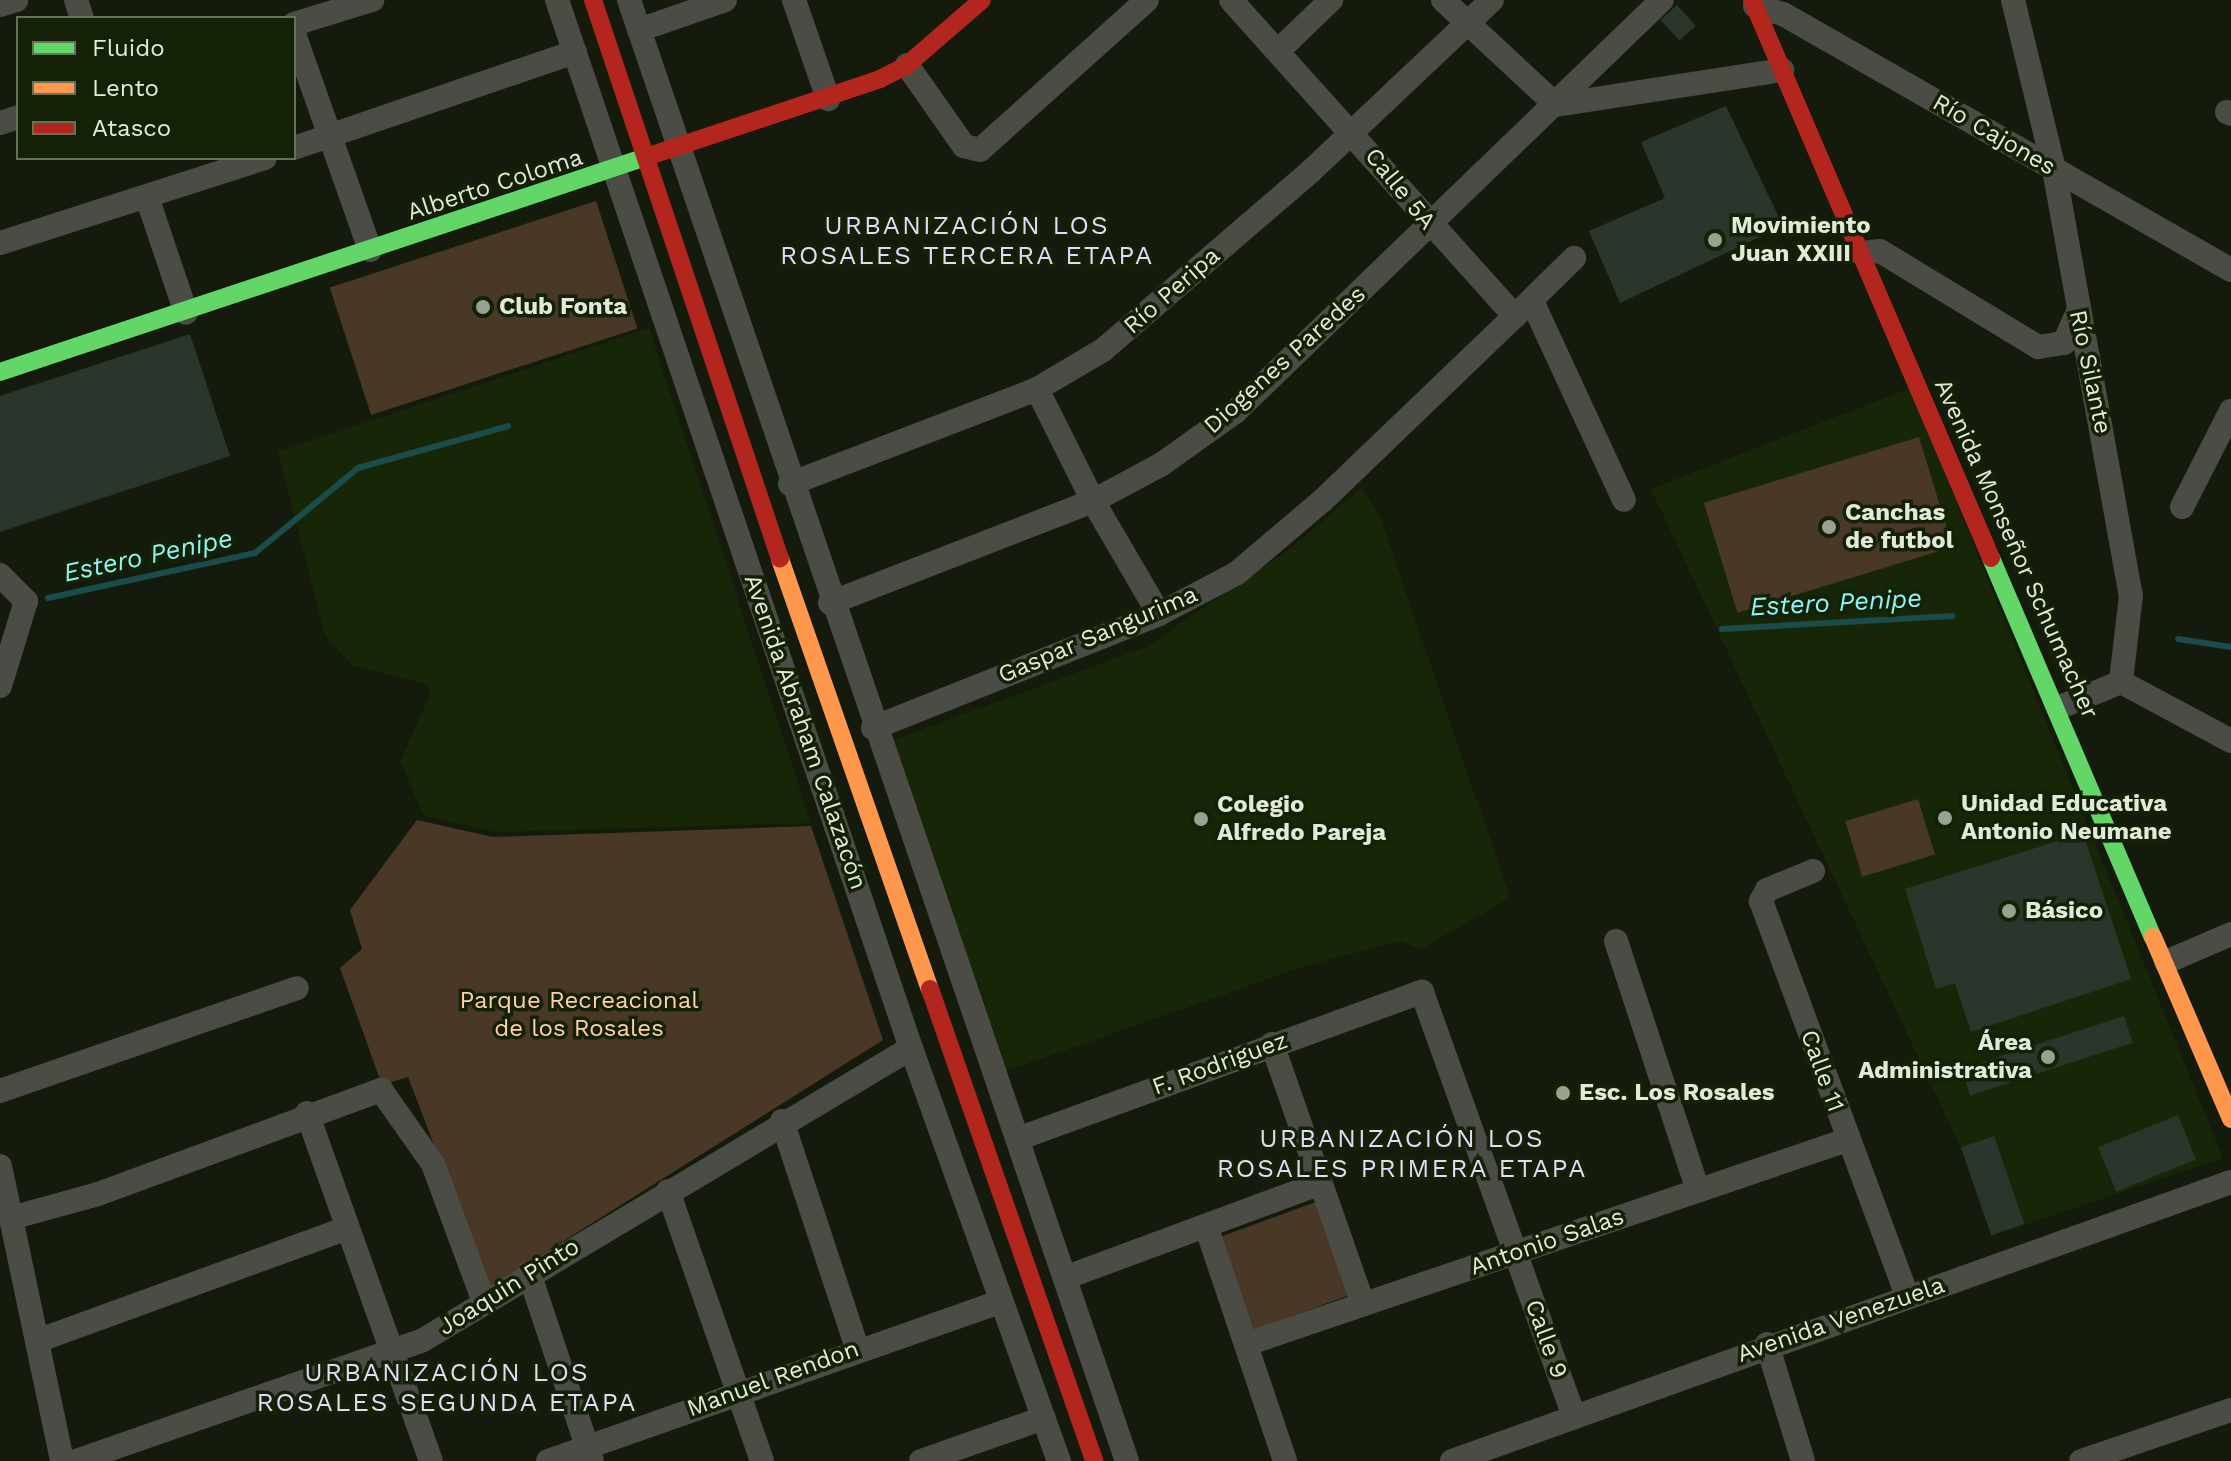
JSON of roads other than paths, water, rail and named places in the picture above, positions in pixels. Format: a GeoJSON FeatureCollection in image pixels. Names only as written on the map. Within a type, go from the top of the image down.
{"type":"FeatureCollection","features":[{"type":"Feature","properties":{"kind":"street"},"geometry":{"type":"LineString","coordinates":[[0,5],[16,0]]}},
{"type":"Feature","properties":{"kind":"street"},"geometry":{"type":"LineString","coordinates":[[296,23],[317,8],[372,0]]}},
{"type":"Feature","properties":{"kind":"street","name":"Avenida Abraham Calazacón"},"geometry":{"type":"LineString","coordinates":[[557,0],[911,1048],[1059,1461]]}},
{"type":"Feature","properties":{"kind":"street","name":"Avenida Abraham Calazacón"},"geometry":{"type":"LineString","coordinates":[[593,0],[644,162],[1094,1461]]}},
{"type":"Feature","properties":{"kind":"street"},"geometry":{"type":"LineString","coordinates":[[629,0],[676,152],[873,728],[1020,1138],[1127,1461]]}},
{"type":"Feature","properties":{"kind":"street"},"geometry":{"type":"LineString","coordinates":[[639,30],[725,0]]}},
{"type":"Feature","properties":{"kind":"street"},"geometry":{"type":"LineString","coordinates":[[794,0],[828,99]]}},
{"type":"Feature","properties":{"kind":"street","name":"Alberto Coloma"},"geometry":{"type":"LineString","coordinates":[[0,372],[676,152],[828,99],[907,65],[982,0]]}},
{"type":"Feature","properties":{"kind":"street"},"geometry":{"type":"LineString","coordinates":[[907,65],[964,146],[980,150],[1147,0]]}},
{"type":"Feature","properties":{"kind":"street","name":"Calle 5A"},"geometry":{"type":"LineString","coordinates":[[1231,0],[1352,129],[1428,224],[1523,308]]}},
{"type":"Feature","properties":{"kind":"street"},"geometry":{"type":"LineString","coordinates":[[1278,51],[1331,0]]}},
{"type":"Feature","properties":{"kind":"street"},"geometry":{"type":"LineString","coordinates":[[1443,0],[1467,26],[1556,105],[1782,70]]}},
{"type":"Feature","properties":{"kind":"street","name":"Río Peripa"},"geometry":{"type":"LineString","coordinates":[[790,484],[1037,389],[1103,350],[1467,26],[1492,0]]}},
{"type":"Feature","properties":{"kind":"street","name":"Diogenes Paredes"},"geometry":{"type":"LineString","coordinates":[[830,603],[1093,501],[1162,464],[1235,412],[1662,0]]}},
{"type":"Feature","properties":{"kind":"street","name":"Río Silante"},"geometry":{"type":"LineString","coordinates":[[2013,0],[2054,169],[2077,314],[2131,595],[2121,682]]}},
{"type":"Feature","properties":{"kind":"street","name":"Río Cajones"},"geometry":{"type":"LineString","coordinates":[[1754,3],[1783,14],[2231,270]]}},
{"type":"Feature","properties":{"kind":"street","name":"Avenida Monseñor Schumacher"},"geometry":{"type":"LineString","coordinates":[[1754,3],[2060,707],[2231,1119]]}},
{"type":"Feature","properties":{"kind":"street"},"geometry":{"type":"LineString","coordinates":[[296,39],[334,135],[370,250]]}},
{"type":"Feature","properties":{"kind":"street"},"geometry":{"type":"LineString","coordinates":[[296,147],[575,52]]}},
{"type":"Feature","properties":{"kind":"street"},"geometry":{"type":"LineString","coordinates":[[0,243],[259,160]]}},
{"type":"Feature","properties":{"kind":"street"},"geometry":{"type":"LineString","coordinates":[[147,197],[186,313]]}},
{"type":"Feature","properties":{"kind":"street"},"geometry":{"type":"LineString","coordinates":[[1861,253],[1880,251],[2038,347],[2064,343],[2077,314]]}},
{"type":"Feature","properties":{"kind":"street"},"geometry":{"type":"LineString","coordinates":[[1574,258],[1523,308],[1624,500]]}},
{"type":"Feature","properties":{"kind":"street","name":"Gaspar Sangurima"},"geometry":{"type":"LineString","coordinates":[[873,728],[1159,614],[1237,573],[1274,542],[1523,308]]}},
{"type":"Feature","properties":{"kind":"street"},"geometry":{"type":"LineString","coordinates":[[1037,389],[1093,501],[1159,614]]}},
{"type":"Feature","properties":{"kind":"street"},"geometry":{"type":"LineString","coordinates":[[2182,507],[2231,411]]}},
{"type":"Feature","properties":{"kind":"street"},"geometry":{"type":"LineString","coordinates":[[0,575],[26,601],[0,686]]}},
{"type":"Feature","properties":{"kind":"street"},"geometry":{"type":"LineString","coordinates":[[2060,707],[2121,682],[2231,741]]}},
{"type":"Feature","properties":{"kind":"street","name":"Calle 11"},"geometry":{"type":"LineString","coordinates":[[1813,871],[1767,890],[1761,901],[1908,1298]]}},
{"type":"Feature","properties":{"kind":"street"},"geometry":{"type":"LineString","coordinates":[[2166,962],[2231,934]]}},
{"type":"Feature","properties":{"kind":"street"},"geometry":{"type":"LineString","coordinates":[[1616,941],[1698,1190]]}},
{"type":"Feature","properties":{"kind":"street"},"geometry":{"type":"LineString","coordinates":[[0,1091],[297,988]]}},
{"type":"Feature","properties":{"kind":"street","name":"F. Rodriguez"},"geometry":{"type":"LineString","coordinates":[[1020,1138],[1422,992]]}},
{"type":"Feature","properties":{"kind":"street","name":"Calle 9"},"geometry":{"type":"LineString","coordinates":[[1422,992],[1573,1414]]}},
{"type":"Feature","properties":{"kind":"street"},"geometry":{"type":"LineString","coordinates":[[1272,1044],[1318,1184],[1363,1304]]}},
{"type":"Feature","properties":{"kind":"street","name":"Joaquin Pinto"},"geometry":{"type":"LineString","coordinates":[[76,1461],[392,1355],[782,1121],[911,1048]]}},
{"type":"Feature","properties":{"kind":"street"},"geometry":{"type":"LineString","coordinates":[[11,1218],[98,1194],[366,1091],[391,1096],[433,1164],[484,1302]]}},
{"type":"Feature","properties":{"kind":"street"},"geometry":{"type":"LineString","coordinates":[[307,1113],[431,1461]]}},
{"type":"Feature","properties":{"kind":"street"},"geometry":{"type":"LineString","coordinates":[[782,1121],[857,1348]]}},
{"type":"Feature","properties":{"kind":"street","name":"Antonio Salas"},"geometry":{"type":"LineString","coordinates":[[1247,1344],[1847,1140]]}},
{"type":"Feature","properties":{"kind":"street"},"geometry":{"type":"LineString","coordinates":[[0,1166],[62,1461]]}},
{"type":"Feature","properties":{"kind":"street","name":"Avenida Venezuela"},"geometry":{"type":"LineString","coordinates":[[1452,1461],[1767,1344],[1908,1298],[2231,1182]]}},
{"type":"Feature","properties":{"kind":"street"},"geometry":{"type":"LineString","coordinates":[[1067,1277],[1318,1184]]}},
{"type":"Feature","properties":{"kind":"street"},"geometry":{"type":"LineString","coordinates":[[668,1191],[736,1394],[762,1461]]}},
{"type":"Feature","properties":{"kind":"street"},"geometry":{"type":"LineString","coordinates":[[1206,1226],[1285,1461]]}},
{"type":"Feature","properties":{"kind":"street"},"geometry":{"type":"LineString","coordinates":[[37,1341],[347,1228]]}},
{"type":"Feature","properties":{"kind":"street"},"geometry":{"type":"LineString","coordinates":[[529,1273],[589,1454]]}},
{"type":"Feature","properties":{"kind":"street","name":"Manuel Rendon"},"geometry":{"type":"LineString","coordinates":[[548,1461],[589,1454],[857,1348],[1000,1302]]}},
{"type":"Feature","properties":{"kind":"street"},"geometry":{"type":"LineString","coordinates":[[1767,1344],[1803,1461]]}},
{"type":"Feature","properties":{"kind":"street"},"geometry":{"type":"LineString","coordinates":[[2081,1461],[2231,1410]]}},
{"type":"Feature","properties":{"kind":"street"},"geometry":{"type":"LineString","coordinates":[[921,1461],[1044,1418]]}},
{"type":"Feature","properties":{"kind":"waterway","name":"Estero Penipe"},"geometry":{"type":"LineString","coordinates":[[48,598],[255,553],[358,468],[508,426]]}},
{"type":"Feature","properties":{"kind":"waterway","name":"Estero Penipe"},"geometry":{"type":"LineString","coordinates":[[1722,629],[1953,616]]}},
{"type":"Feature","properties":{"kind":"waterway","name":"Estero Penipe"},"geometry":{"type":"LineString","coordinates":[[2178,639],[2231,647]]}},
{"type":"Feature","properties":{"kind":"place","name":"Movimiento Juan XXIII"},"geometry":{"type":"Point","coordinates":[1715,240]}},
{"type":"Feature","properties":{"kind":"place","name":"Club Fonta"},"geometry":{"type":"Point","coordinates":[483,307]}},
{"type":"Feature","properties":{"kind":"place","name":"Canchas de futbol"},"geometry":{"type":"Point","coordinates":[1829,527]}},
{"type":"Feature","properties":{"kind":"place","name":"Unidad Educativa Antonio Neumane"},"geometry":{"type":"Point","coordinates":[1945,818]}},
{"type":"Feature","properties":{"kind":"place","name":"Colegio Alfredo Pareja"},"geometry":{"type":"Point","coordinates":[1201,819]}},
{"type":"Feature","properties":{"kind":"place","name":"Básico"},"geometry":{"type":"Point","coordinates":[2009,911]}},
{"type":"Feature","properties":{"kind":"place","name":"Área Administrativa"},"geometry":{"type":"Point","coordinates":[2048,1057]}},
{"type":"Feature","properties":{"kind":"place","name":"Esc. Los Rosales"},"geometry":{"type":"Point","coordinates":[1563,1093]}},
{"type":"Feature","properties":{"kind":"district","name":"URBANIZACIÓN LOS ROSALES TERCERA ETAPA"},"geometry":{"type":"Point","coordinates":[967,241]}},
{"type":"Feature","properties":{"kind":"district","name":"URBANIZACIÓN LOS ROSALES PRIMERA ETAPA"},"geometry":{"type":"Point","coordinates":[1402,1154]}},
{"type":"Feature","properties":{"kind":"district","name":"URBANIZACIÓN LOS ROSALES SEGUNDA ETAPA"},"geometry":{"type":"Point","coordinates":[447,1388]}},
{"type":"Feature","properties":{"kind":"park label","name":"Parque Recreacional de los Rosales"},"geometry":{"type":"Point","coordinates":[579,1015]}}]}
